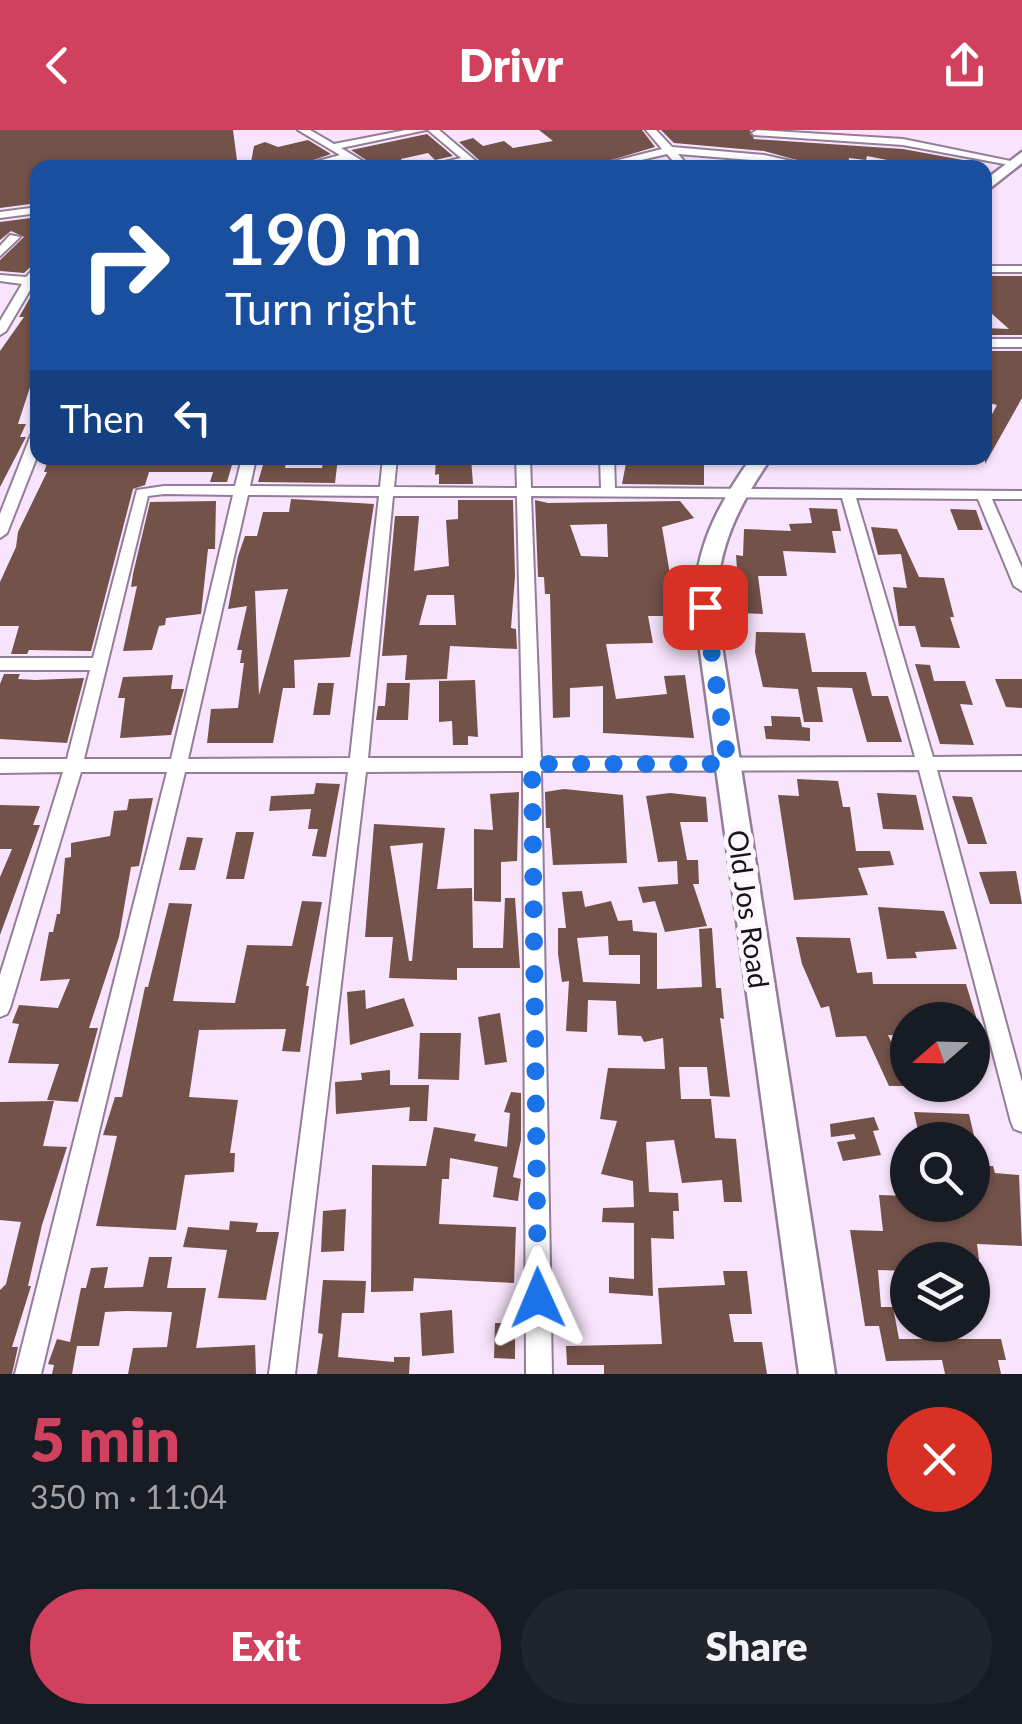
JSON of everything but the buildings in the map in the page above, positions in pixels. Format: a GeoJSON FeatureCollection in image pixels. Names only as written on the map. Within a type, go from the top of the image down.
{"type":"FeatureCollection","features":[{"type":"Feature","properties":{"kind":"main road"},"geometry":{"type":"LineString","coordinates":[[992,182],[1019,159]]}},
{"type":"Feature","properties":{"kind":"main road","name":"Old Jos Road"},"geometry":{"type":"LineString","coordinates":[[756,465],[734,496],[707,556],[704,584],[817,1374]]}},
{"type":"Feature","properties":{"kind":"street"},"geometry":{"type":"LineString","coordinates":[[303,130],[357,160]]}},
{"type":"Feature","properties":{"kind":"street"},"geometry":{"type":"LineString","coordinates":[[336,146],[421,130]]}},
{"type":"Feature","properties":{"kind":"street"},"geometry":{"type":"LineString","coordinates":[[432,130],[470,160]]}},
{"type":"Feature","properties":{"kind":"street"},"geometry":{"type":"LineString","coordinates":[[650,130],[678,160]]}},
{"type":"Feature","properties":{"kind":"street"},"geometry":{"type":"LineString","coordinates":[[756,133],[903,142],[1019,159]]}},
{"type":"Feature","properties":{"kind":"street"},"geometry":{"type":"LineString","coordinates":[[626,160],[669,150],[775,160]]}},
{"type":"Feature","properties":{"kind":"street"},"geometry":{"type":"LineString","coordinates":[[333,160],[350,156]]}},
{"type":"Feature","properties":{"kind":"street"},"geometry":{"type":"LineString","coordinates":[[0,215],[30,211]]}},
{"type":"Feature","properties":{"kind":"street"},"geometry":{"type":"LineString","coordinates":[[0,253],[14,236]]}},
{"type":"Feature","properties":{"kind":"street"},"geometry":{"type":"LineString","coordinates":[[992,269],[1022,269]]}},
{"type":"Feature","properties":{"kind":"street"},"geometry":{"type":"LineString","coordinates":[[0,278],[30,281]]}},
{"type":"Feature","properties":{"kind":"street"},"geometry":{"type":"LineString","coordinates":[[0,331],[30,287]]}},
{"type":"Feature","properties":{"kind":"street"},"geometry":{"type":"LineString","coordinates":[[992,343],[1022,342]]}},
{"type":"Feature","properties":{"kind":"street"},"geometry":{"type":"LineString","coordinates":[[0,533],[30,456]]}},
{"type":"Feature","properties":{"kind":"street"},"geometry":{"type":"LineString","coordinates":[[28,1374],[178,765],[247,465]]}},
{"type":"Feature","properties":{"kind":"street"},"geometry":{"type":"LineString","coordinates":[[282,1374],[358,766],[389,465]]}},
{"type":"Feature","properties":{"kind":"street"},"geometry":{"type":"LineString","coordinates":[[524,465],[532,764],[538,1374]]}},
{"type":"Feature","properties":{"kind":"street"},"geometry":{"type":"LineString","coordinates":[[607,465],[608,494]]}},
{"type":"Feature","properties":{"kind":"street"},"geometry":{"type":"LineString","coordinates":[[0,1008],[74,765],[142,493],[156,490],[1022,495]]}},
{"type":"Feature","properties":{"kind":"street"},"geometry":{"type":"LineString","coordinates":[[848,495],[926,763],[1022,1122]]}},
{"type":"Feature","properties":{"kind":"street"},"geometry":{"type":"LineString","coordinates":[[982,495],[1022,586]]}},
{"type":"Feature","properties":{"kind":"street"},"geometry":{"type":"LineString","coordinates":[[0,664],[101,664]]}},
{"type":"Feature","properties":{"kind":"street"},"geometry":{"type":"LineString","coordinates":[[0,766],[1022,763]]}},
{"type":"Feature","properties":{"kind":"route"},"geometry":{"type":"LineString","coordinates":[[538,1298],[532,764],[728,764],[705,607]]}}]}
